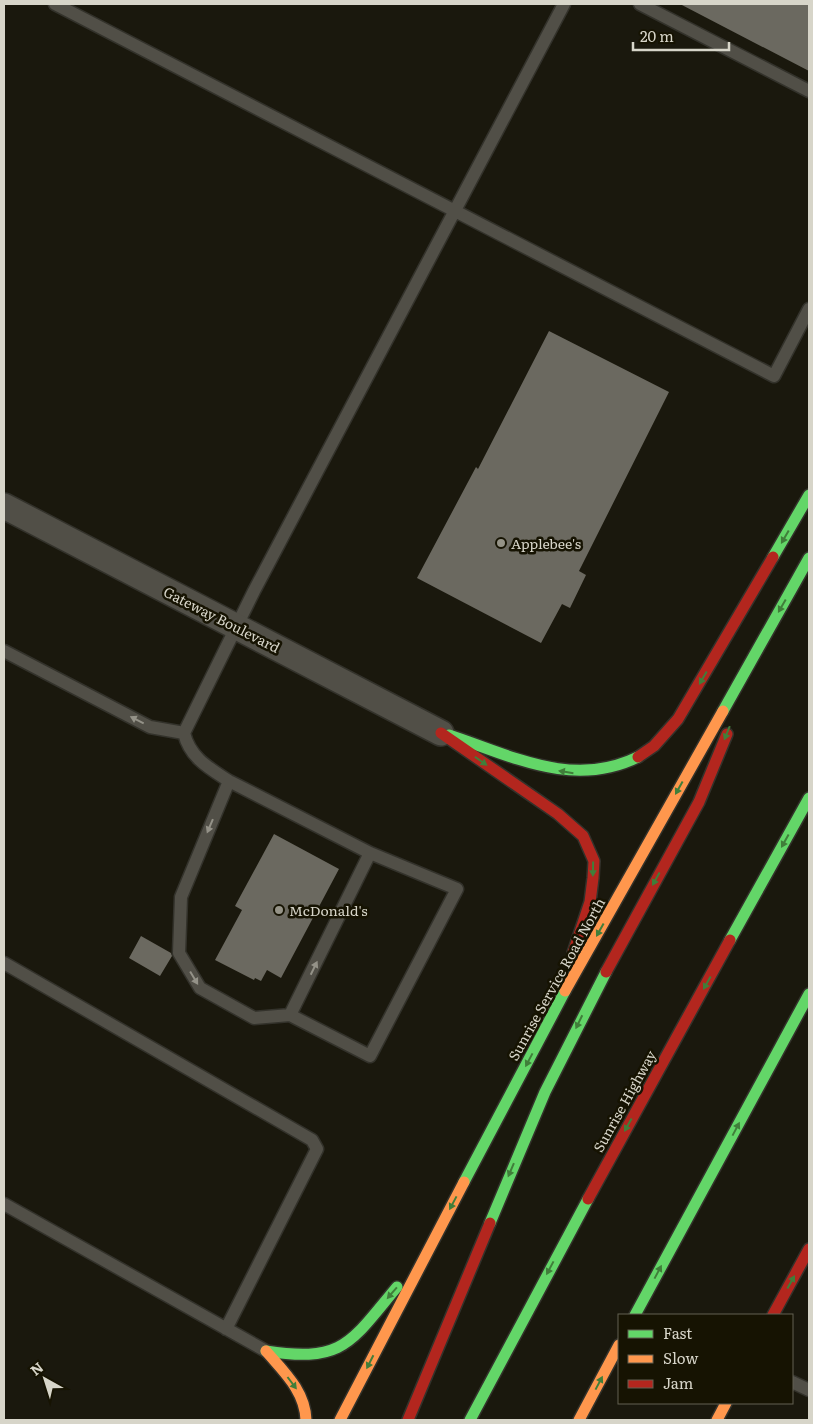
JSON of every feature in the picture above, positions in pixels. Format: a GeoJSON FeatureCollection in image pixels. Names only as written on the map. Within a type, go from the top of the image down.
{"type":"FeatureCollection","features":[{"type":"Feature","properties":{"kind":"main road"},"geometry":{"type":"LineString","coordinates":[[441,733],[556,770],[574,773],[592,773],[613,768],[645,754],[658,744],[678,720],[809,495]]}},
{"type":"Feature","properties":{"kind":"main road","name":"Sunrise Service Road North"},"geometry":{"type":"LineString","coordinates":[[340,1420],[551,1016],[809,558]]}},
{"type":"Feature","properties":{"kind":"main road"},"geometry":{"type":"LineString","coordinates":[[408,1420],[545,1092],[586,1008],[699,802],[772,623]]}},
{"type":"Feature","properties":{"kind":"main road"},"geometry":{"type":"LineString","coordinates":[[441,733],[558,814],[583,836],[590,849],[594,861],[590,902],[551,1016]]}},
{"type":"Feature","properties":{"kind":"main road","name":"Sunrise Highway"},"geometry":{"type":"LineString","coordinates":[[470,1420],[568,1236],[809,798]]}},
{"type":"Feature","properties":{"kind":"main road"},"geometry":{"type":"LineString","coordinates":[[636,1314],[809,994]]}},
{"type":"Feature","properties":{"kind":"main road"},"geometry":{"type":"LineString","coordinates":[[774,1314],[809,1250]]}},
{"type":"Feature","properties":{"kind":"main road"},"geometry":{"type":"LineString","coordinates":[[266,1351],[303,1356],[327,1354],[342,1348],[425,1256]]}},
{"type":"Feature","properties":{"kind":"main road"},"geometry":{"type":"LineString","coordinates":[[579,1420],[618,1347]]}},
{"type":"Feature","properties":{"kind":"main road"},"geometry":{"type":"LineString","coordinates":[[266,1351],[302,1397],[307,1411],[306,1420]]}},
{"type":"Feature","properties":{"kind":"main road"},"geometry":{"type":"LineString","coordinates":[[716,1420],[725,1404]]}},
{"type":"Feature","properties":{"kind":"street","name":"Gateway Boulevard"},"geometry":{"type":"LineString","coordinates":[[4,506],[441,733]]}},
{"type":"Feature","properties":{"kind":"lane"},"geometry":{"type":"LineString","coordinates":[[55,4],[774,376],[809,309]]}},
{"type":"Feature","properties":{"kind":"lane"},"geometry":{"type":"LineString","coordinates":[[229,781],[181,897],[179,952],[200,988],[254,1018],[290,1015],[370,1056],[457,889],[370,853],[229,781],[195,757],[187,744],[184,733],[236,626],[564,4]]}},
{"type":"Feature","properties":{"kind":"lane"},"geometry":{"type":"LineString","coordinates":[[640,4],[809,91]]}},
{"type":"Feature","properties":{"kind":"lane"},"geometry":{"type":"LineString","coordinates":[[4,651],[150,726],[184,733]]}},
{"type":"Feature","properties":{"kind":"lane"},"geometry":{"type":"LineString","coordinates":[[290,1015],[370,853]]}},
{"type":"Feature","properties":{"kind":"lane"},"geometry":{"type":"LineString","coordinates":[[4,963],[312,1140],[317,1149],[226,1329]]}},
{"type":"Feature","properties":{"kind":"lane"},"geometry":{"type":"LineString","coordinates":[[4,1204],[266,1351]]}},
{"type":"Feature","properties":{"kind":"lane"},"geometry":{"type":"LineString","coordinates":[[793,1382],[809,1390]]}},
{"type":"Feature","properties":{"kind":"building"},"geometry":{"type":"Polygon","coordinates":[[[680,4],[809,4],[809,71],[680,4]]]}},
{"type":"Feature","properties":{"kind":"building"},"geometry":{"type":"Polygon","coordinates":[[[549,331],[669,392],[579,571],[586,575],[570,608],[562,604],[541,643],[417,578],[476,467],[478,469],[549,331]]]}},
{"type":"Feature","properties":{"kind":"building","name":"McDonald's"},"geometry":{"type":"Polygon","coordinates":[[[274,834],[339,869],[281,978],[267,970],[261,981],[255,978],[254,980],[215,960],[242,910],[235,906],[274,834]]]}},
{"type":"Feature","properties":{"kind":"building"},"geometry":{"type":"Polygon","coordinates":[[[141,936],[171,953],[172,956],[160,976],[129,958],[141,936]]]}},
{"type":"Feature","properties":{"kind":"traffic: fast"},"geometry":{"type":"LineString","coordinates":[[773,557],[809,495]]}},
{"type":"Feature","properties":{"kind":"traffic: fast"},"geometry":{"type":"LineString","coordinates":[[723,711],[809,558]]}},
{"type":"Feature","properties":{"kind":"traffic: fast"},"geometry":{"type":"LineString","coordinates":[[449,735],[519,760],[566,770],[590,770],[614,766],[638,757]]}},
{"type":"Feature","properties":{"kind":"traffic: fast"},"geometry":{"type":"LineString","coordinates":[[730,940],[809,798]]}},
{"type":"Feature","properties":{"kind":"traffic: fast"},"geometry":{"type":"LineString","coordinates":[[490,1223],[545,1092],[606,972]]}},
{"type":"Feature","properties":{"kind":"traffic: fast"},"geometry":{"type":"LineString","coordinates":[[464,1182],[565,991]]}},
{"type":"Feature","properties":{"kind":"traffic: fast"},"geometry":{"type":"LineString","coordinates":[[636,1314],[809,994]]}},
{"type":"Feature","properties":{"kind":"traffic: fast"},"geometry":{"type":"LineString","coordinates":[[470,1420],[588,1199]]}},
{"type":"Feature","properties":{"kind":"traffic: fast"},"geometry":{"type":"LineString","coordinates":[[266,1351],[313,1354],[329,1351],[343,1345],[368,1322],[397,1287]]}},
{"type":"Feature","properties":{"kind":"traffic: slow"},"geometry":{"type":"LineString","coordinates":[[565,991],[723,711]]}},
{"type":"Feature","properties":{"kind":"traffic: slow"},"geometry":{"type":"LineString","coordinates":[[340,1420],[464,1182]]}},
{"type":"Feature","properties":{"kind":"traffic: slow"},"geometry":{"type":"LineString","coordinates":[[579,1420],[618,1347]]}},
{"type":"Feature","properties":{"kind":"traffic: slow"},"geometry":{"type":"LineString","coordinates":[[266,1351],[298,1391],[305,1410],[306,1420]]}},
{"type":"Feature","properties":{"kind":"traffic: slow"},"geometry":{"type":"LineString","coordinates":[[717,1420],[725,1404]]}},
{"type":"Feature","properties":{"kind":"traffic: jam"},"geometry":{"type":"LineString","coordinates":[[638,757],[654,746],[678,719],[773,557]]}},
{"type":"Feature","properties":{"kind":"traffic: jam"},"geometry":{"type":"LineString","coordinates":[[441,733],[558,814],[583,836],[594,861],[593,878],[590,902],[573,953]]}},
{"type":"Feature","properties":{"kind":"traffic: jam"},"geometry":{"type":"LineString","coordinates":[[606,972],[699,802],[727,734]]}},
{"type":"Feature","properties":{"kind":"traffic: jam"},"geometry":{"type":"LineString","coordinates":[[588,1199],[730,940]]}},
{"type":"Feature","properties":{"kind":"traffic: jam"},"geometry":{"type":"LineString","coordinates":[[408,1420],[490,1223]]}},
{"type":"Feature","properties":{"kind":"traffic: jam"},"geometry":{"type":"LineString","coordinates":[[774,1314],[809,1249]]}},
{"type":"Feature","properties":{"kind":"place","name":"Applebee's"},"geometry":{"type":"Point","coordinates":[501,543]}},
{"type":"Feature","properties":{"kind":"place","name":"McDonald's"},"geometry":{"type":"Point","coordinates":[279,910]}}]}
